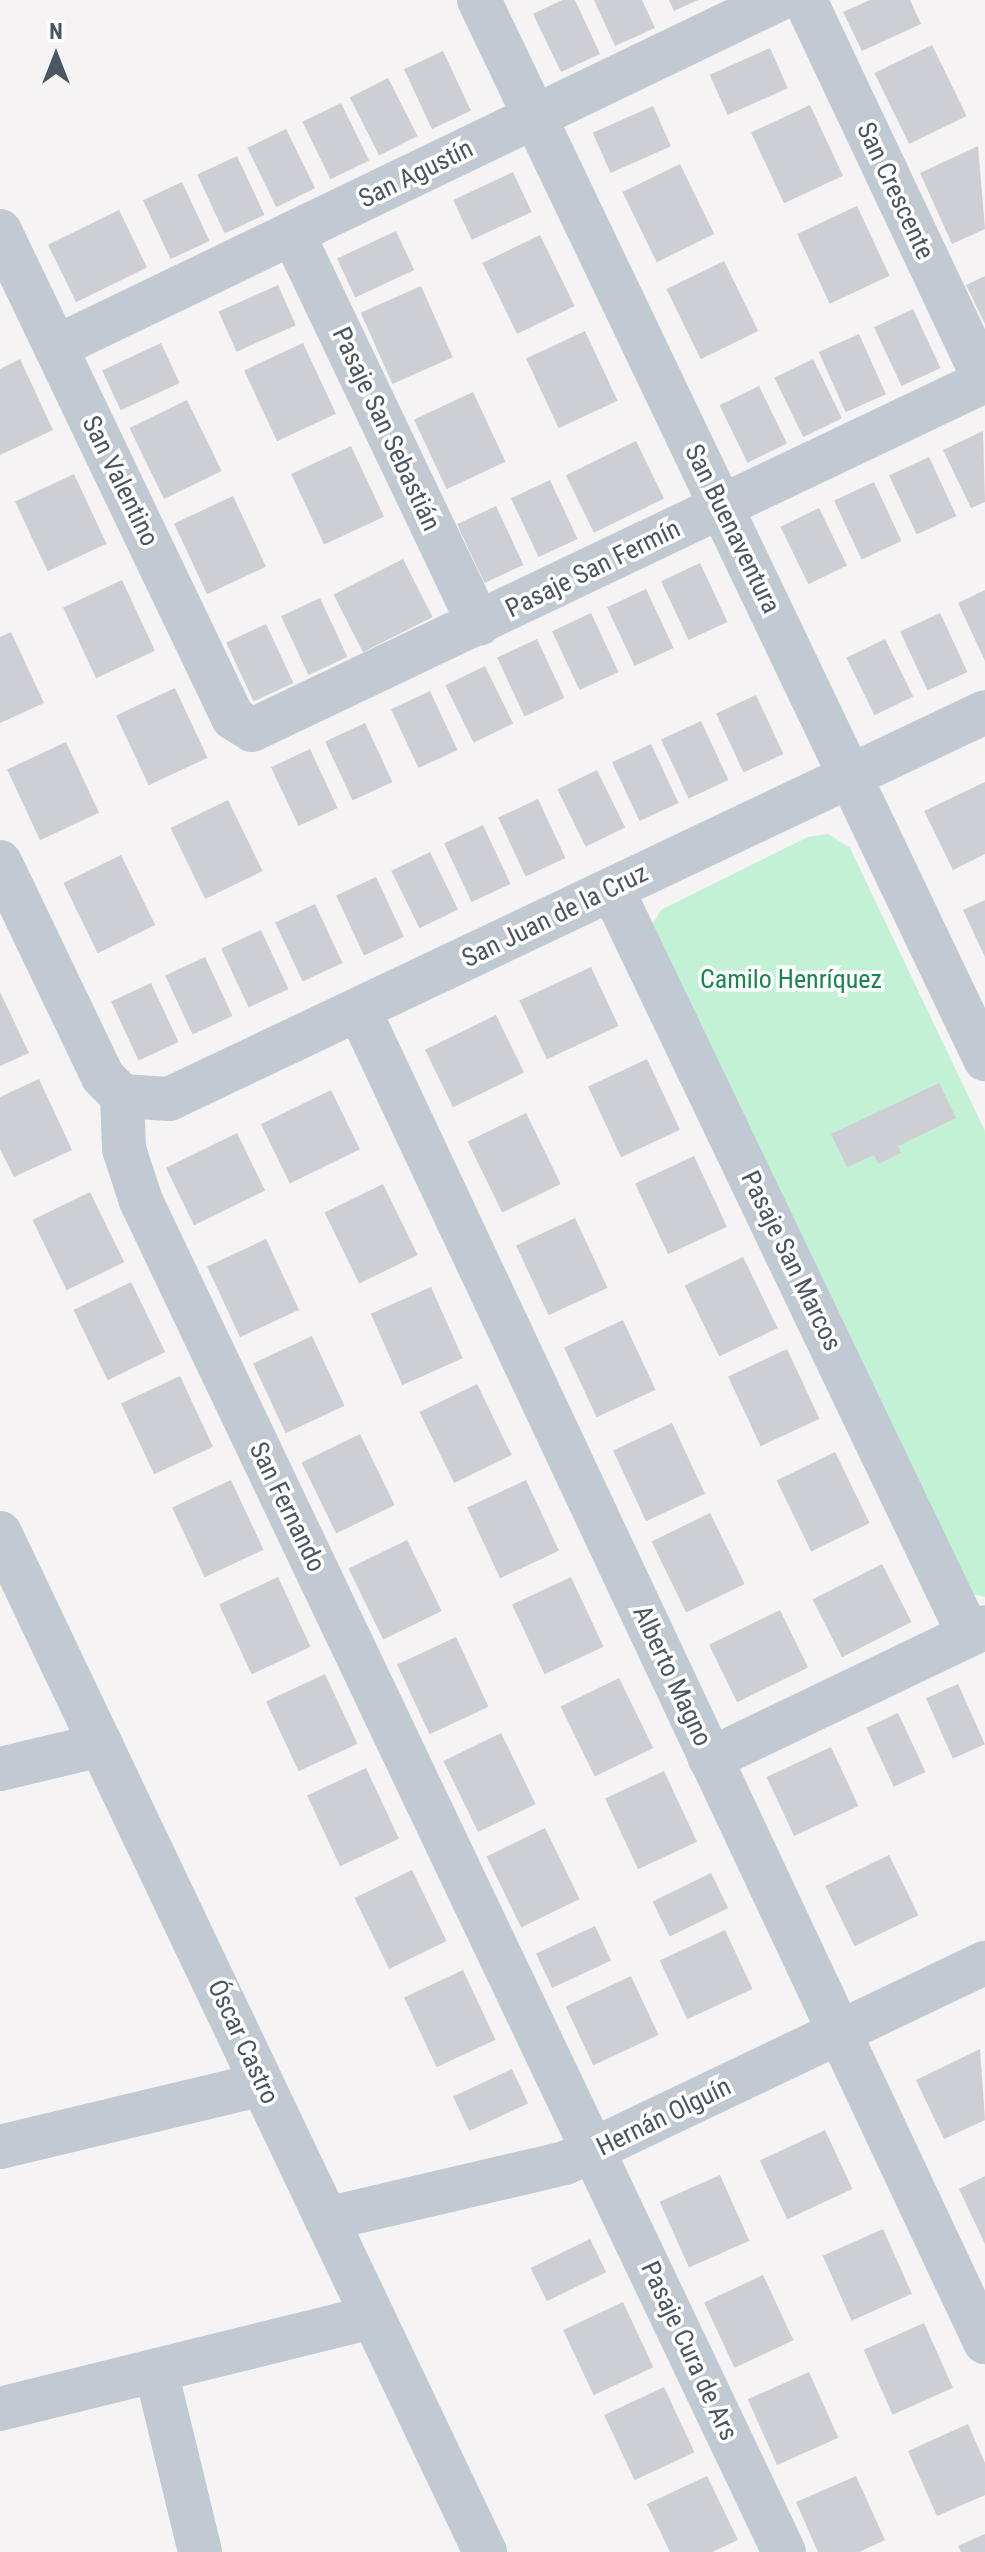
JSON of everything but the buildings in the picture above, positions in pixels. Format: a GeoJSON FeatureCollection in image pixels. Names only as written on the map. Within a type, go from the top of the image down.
{"type":"FeatureCollection","features":[{"type":"Feature","properties":{"kind":"street","name":"San Buenaventura"},"geometry":{"type":"LineString","coordinates":[[479,0],[985,1059]]}},
{"type":"Feature","properties":{"kind":"street","name":"San Agustín"},"geometry":{"type":"LineString","coordinates":[[56,347],[777,0]]}},
{"type":"Feature","properties":{"kind":"street","name":"San Crescente"},"geometry":{"type":"LineString","coordinates":[[805,0],[985,381]]}},
{"type":"Feature","properties":{"kind":"street","name":"San Valentino"},"geometry":{"type":"LineString","coordinates":[[0,231],[244,728]]}},
{"type":"Feature","properties":{"kind":"street","name":"Pasaje San Sebastián"},"geometry":{"type":"LineString","coordinates":[[293,234],[479,624]]}},
{"type":"Feature","properties":{"kind":"street","name":"Pasaje San Fermín"},"geometry":{"type":"LineString","coordinates":[[244,728],[261,728],[985,381]]}},
{"type":"Feature","properties":{"kind":"street","name":"San Juan de la Cruz"},"geometry":{"type":"LineString","coordinates":[[122,1096],[169,1099],[985,712]]}},
{"type":"Feature","properties":{"kind":"street"},"geometry":{"type":"LineString","coordinates":[[0,862],[103,1077],[122,1096]]}},
{"type":"Feature","properties":{"kind":"street","name":"Pasaje San Marcos"},"geometry":{"type":"LineString","coordinates":[[612,889],[977,1631]]}},
{"type":"Feature","properties":{"kind":"street","name":"Alberto Magno"},"geometry":{"type":"LineString","coordinates":[[359,1010],[839,2033],[976,2299],[985,2342]]}},
{"type":"Feature","properties":{"kind":"street","name":"San Fernando"},"geometry":{"type":"LineString","coordinates":[[122,1096],[124,1149],[141,1201],[595,2150]]}},
{"type":"Feature","properties":{"kind":"street","name":"Óscar Castro"},"geometry":{"type":"LineString","coordinates":[[0,1533],[485,2552]]}},
{"type":"Feature","properties":{"kind":"street"},"geometry":{"type":"LineString","coordinates":[[710,1759],[977,1631]]}},
{"type":"Feature","properties":{"kind":"street"},"geometry":{"type":"LineString","coordinates":[[0,1769],[101,1745]]}},
{"type":"Feature","properties":{"kind":"street","name":"Hernán Olguín"},"geometry":{"type":"LineString","coordinates":[[326,2219],[502,2183],[595,2150],[985,1963]]}},
{"type":"Feature","properties":{"kind":"street"},"geometry":{"type":"LineString","coordinates":[[0,2147],[262,2084]]}},
{"type":"Feature","properties":{"kind":"street","name":"Pasaje Cura de Ars"},"geometry":{"type":"LineString","coordinates":[[595,2150],[784,2552]]}},
{"type":"Feature","properties":{"kind":"street"},"geometry":{"type":"LineString","coordinates":[[0,2409],[373,2317]]}},
{"type":"Feature","properties":{"kind":"street"},"geometry":{"type":"LineString","coordinates":[[156,2371],[200,2552]]}},
{"type":"Feature","properties":{"kind":"green space","name":"Camilo Henríquez"},"geometry":{"type":"Polygon","coordinates":[[[828,834],[850,848],[985,1131],[985,1597],[971,1594],[650,928],[661,910],[808,837],[828,834]]]}}]}
